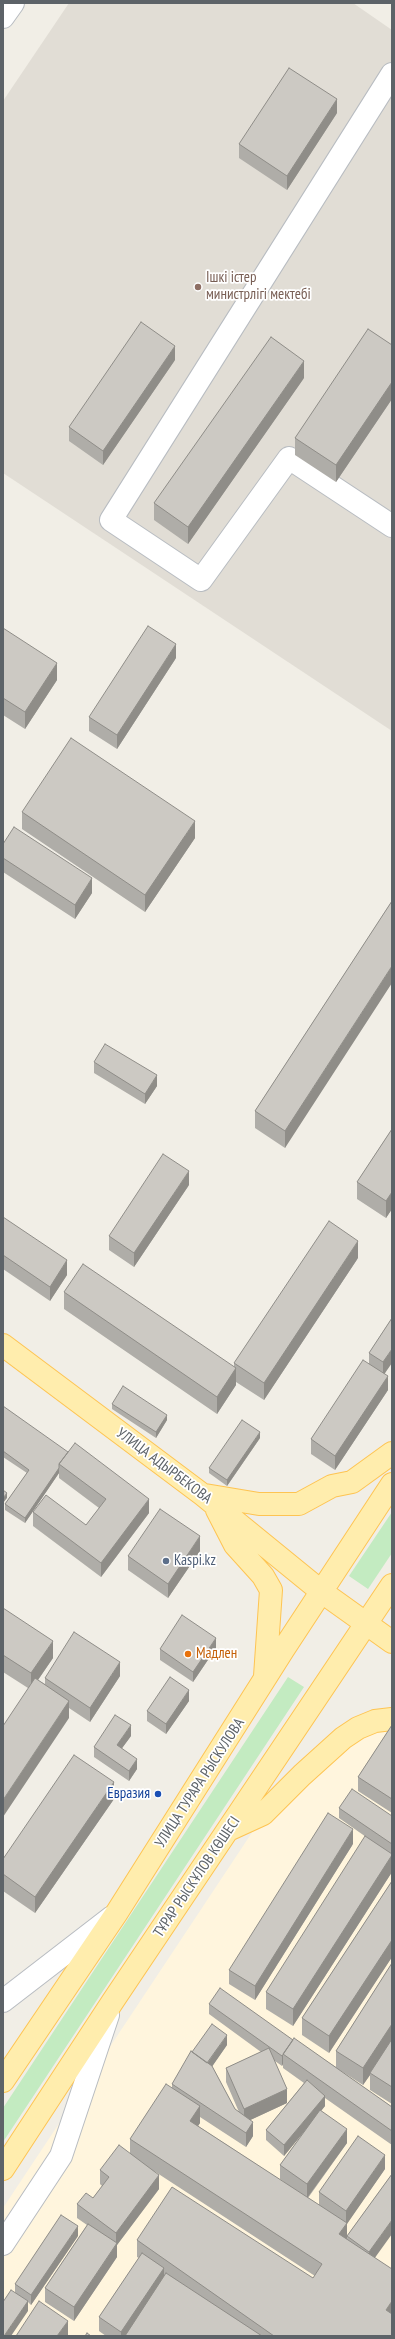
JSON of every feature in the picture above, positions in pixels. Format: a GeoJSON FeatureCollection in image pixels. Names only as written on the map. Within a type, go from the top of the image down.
{"type":"FeatureCollection","features":[{"type":"Feature","properties":{"kind":"main road","name":"УЛИЦА АДЫРБЕКОВА"},"geometry":{"type":"LineString","coordinates":[[3,1344],[208,1499],[322,1592],[392,1642]]}},
{"type":"Feature","properties":{"kind":"main road"},"geometry":{"type":"LineString","coordinates":[[208,1499],[259,1504],[299,1504],[332,1486],[352,1482],[392,1453]]}},
{"type":"Feature","properties":{"kind":"main road","name":"УЛИЦА ТУРАРА РЫСКУЛОВА"},"geometry":{"type":"LineString","coordinates":[[3,2081],[116,1914],[265,1681],[283,1650],[392,1484]]}},
{"type":"Feature","properties":{"kind":"main road"},"geometry":{"type":"LineString","coordinates":[[208,1499],[235,1545],[263,1576],[271,1590],[265,1681]]}},
{"type":"Feature","properties":{"kind":"main road","name":"ТҰРАР РЫСКҰЛОВ КӨШЕСІ"},"geometry":{"type":"LineString","coordinates":[[3,2169],[113,2001],[392,1585]]}},
{"type":"Feature","properties":{"kind":"main road"},"geometry":{"type":"LineString","coordinates":[[228,1830],[263,1814],[302,1775],[343,1738],[358,1728],[375,1721],[392,1719]]}},
{"type":"Feature","properties":{"kind":"street"},"geometry":{"type":"LineString","coordinates":[[3,17],[12,3]]}},
{"type":"Feature","properties":{"kind":"street"},"geometry":{"type":"LineString","coordinates":[[392,74],[111,520],[201,580],[290,458],[392,526]]}},
{"type":"Feature","properties":{"kind":"street"},"geometry":{"type":"LineString","coordinates":[[3,2001],[116,1914]]}},
{"type":"Feature","properties":{"kind":"street"},"geometry":{"type":"LineString","coordinates":[[3,2244],[61,2156],[113,2001]]}},
{"type":"Feature","properties":{"kind":"shaded area","name":"Ішкі істер министрлігі мектебі"},"geometry":{"type":"Polygon","coordinates":[[[69,3],[353,3],[392,30],[392,731],[3,473],[3,101],[69,3]]]}},
{"type":"Feature","properties":{"kind":"shaded area"},"geometry":{"type":"Polygon","coordinates":[[[388,1708],[392,1708],[392,2336],[3,2336],[3,2208],[255,1828],[348,1728],[388,1708]]]}},
{"type":"Feature","properties":{"kind":"green space"},"geometry":{"type":"Polygon","coordinates":[[[392,1512],[392,1553],[368,1589],[349,1576],[392,1512]]]}},
{"type":"Feature","properties":{"kind":"green space"},"geometry":{"type":"Polygon","coordinates":[[[288,1677],[304,1687],[3,2142],[3,2108],[288,1677]]]}},
{"type":"Feature","properties":{"kind":"building"},"geometry":{"type":"Polygon","coordinates":[[[289,68],[337,99],[287,176],[239,144],[289,68]]]}},
{"type":"Feature","properties":{"kind":"building"},"geometry":{"type":"Polygon","coordinates":[[[141,322],[175,346],[103,451],[69,427],[141,322]]]}},
{"type":"Feature","properties":{"kind":"building"},"geometry":{"type":"Polygon","coordinates":[[[368,329],[392,345],[392,382],[336,465],[295,438],[368,329]]]}},
{"type":"Feature","properties":{"kind":"building"},"geometry":{"type":"Polygon","coordinates":[[[271,337],[304,361],[188,527],[154,503],[271,337]]]}},
{"type":"Feature","properties":{"kind":"building"},"geometry":{"type":"Polygon","coordinates":[[[148,626],[176,644],[117,735],[89,717],[148,626]]]}},
{"type":"Feature","properties":{"kind":"building"},"geometry":{"type":"Polygon","coordinates":[[[3,628],[57,663],[25,712],[3,698],[3,628]]]}},
{"type":"Feature","properties":{"kind":"building"},"geometry":{"type":"Polygon","coordinates":[[[71,738],[195,821],[145,895],[22,812],[71,738]]]}},
{"type":"Feature","properties":{"kind":"building"},"geometry":{"type":"Polygon","coordinates":[[[14,827],[92,878],[75,905],[3,858],[3,844],[14,827]]]}},
{"type":"Feature","properties":{"kind":"building"},"geometry":{"type":"Polygon","coordinates":[[[392,901],[392,966],[285,1131],[255,1111],[392,901]]]}},
{"type":"Feature","properties":{"kind":"building"},"geometry":{"type":"Polygon","coordinates":[[[105,1044],[157,1075],[145,1094],[94,1062],[105,1044]]]}},
{"type":"Feature","properties":{"kind":"building"},"geometry":{"type":"Polygon","coordinates":[[[392,1129],[392,1192],[386,1201],[357,1182],[392,1129]]]}},
{"type":"Feature","properties":{"kind":"building"},"geometry":{"type":"Polygon","coordinates":[[[163,1154],[189,1171],[134,1253],[109,1236],[163,1154]]]}},
{"type":"Feature","properties":{"kind":"building"},"geometry":{"type":"Polygon","coordinates":[[[3,1217],[67,1260],[50,1287],[3,1255],[3,1217]]]}},
{"type":"Feature","properties":{"kind":"building"},"geometry":{"type":"Polygon","coordinates":[[[329,1221],[358,1241],[264,1383],[234,1363],[329,1221]]]}},
{"type":"Feature","properties":{"kind":"building"},"geometry":{"type":"Polygon","coordinates":[[[83,1264],[236,1368],[217,1397],[64,1292],[83,1264]]]}},
{"type":"Feature","properties":{"kind":"building"},"geometry":{"type":"Polygon","coordinates":[[[392,1318],[392,1349],[383,1362],[369,1353],[392,1318]]]}},
{"type":"Feature","properties":{"kind":"building"},"geometry":{"type":"Polygon","coordinates":[[[363,1360],[388,1376],[335,1456],[311,1439],[363,1360]]]}},
{"type":"Feature","properties":{"kind":"building"},"geometry":{"type":"Polygon","coordinates":[[[123,1386],[167,1415],[156,1432],[112,1404],[123,1386]]]}},
{"type":"Feature","properties":{"kind":"building"},"geometry":{"type":"Polygon","coordinates":[[[3,1406],[68,1452],[25,1518],[5,1504],[29,1470],[3,1451],[3,1406]]]}},
{"type":"Feature","properties":{"kind":"building"},"geometry":{"type":"Polygon","coordinates":[[[242,1420],[260,1432],[227,1480],[209,1468],[242,1420]]]}},
{"type":"Feature","properties":{"kind":"building"},"geometry":{"type":"Polygon","coordinates":[[[75,1443],[149,1499],[101,1563],[33,1512],[46,1495],[86,1525],[106,1499],[59,1464],[75,1443]]]}},
{"type":"Feature","properties":{"kind":"building"},"geometry":{"type":"Polygon","coordinates":[[[3,1490],[7,1493],[3,1498],[3,1490]]]}},
{"type":"Feature","properties":{"kind":"building"},"geometry":{"type":"Polygon","coordinates":[[[160,1509],[200,1536],[168,1584],[128,1556],[160,1509]]]}},
{"type":"Feature","properties":{"kind":"building"},"geometry":{"type":"Polygon","coordinates":[[[3,1608],[53,1641],[31,1673],[3,1655],[3,1608]]]}},
{"type":"Feature","properties":{"kind":"building","name":"Мадлен"},"geometry":{"type":"Polygon","coordinates":[[[182,1615],[216,1638],[193,1672],[160,1649],[182,1615]]]}},
{"type":"Feature","properties":{"kind":"building"},"geometry":{"type":"Polygon","coordinates":[[[74,1632],[120,1662],[90,1708],[45,1678],[74,1632]]]}},
{"type":"Feature","properties":{"kind":"building"},"geometry":{"type":"Polygon","coordinates":[[[170,1677],[189,1690],[166,1724],[147,1711],[170,1677]]]}},
{"type":"Feature","properties":{"kind":"building"},"geometry":{"type":"Polygon","coordinates":[[[35,1678],[69,1701],[3,1800],[3,1726],[35,1678]]]}},
{"type":"Feature","properties":{"kind":"building"},"geometry":{"type":"Polygon","coordinates":[[[115,1715],[131,1725],[117,1745],[137,1759],[129,1771],[94,1747],[115,1715]]]}},
{"type":"Feature","properties":{"kind":"building"},"geometry":{"type":"Polygon","coordinates":[[[392,1725],[392,1799],[358,1777],[392,1725]]]}},
{"type":"Feature","properties":{"kind":"building"},"geometry":{"type":"Polygon","coordinates":[[[74,1755],[114,1782],[35,1897],[3,1874],[3,1859],[74,1755]]]}},
{"type":"Feature","properties":{"kind":"building"},"geometry":{"type":"Polygon","coordinates":[[[352,1789],[392,1816],[392,1844],[339,1808],[352,1789]]]}},
{"type":"Feature","properties":{"kind":"building"},"geometry":{"type":"Polygon","coordinates":[[[328,1813],[353,1829],[255,1986],[229,1970],[328,1813]]]}},
{"type":"Feature","properties":{"kind":"building"},"geometry":{"type":"Polygon","coordinates":[[[365,1836],[392,1855],[293,2009],[266,1992],[365,1836]]]}},
{"type":"Feature","properties":{"kind":"building"},"geometry":{"type":"Polygon","coordinates":[[[392,1881],[392,1940],[329,2036],[302,2018],[392,1881]]]}},
{"type":"Feature","properties":{"kind":"building"},"geometry":{"type":"Polygon","coordinates":[[[392,1963],[392,2024],[363,2068],[336,2051],[392,1963]]]}},
{"type":"Feature","properties":{"kind":"building"},"geometry":{"type":"Polygon","coordinates":[[[220,1988],[293,2040],[282,2056],[209,2004],[220,1988]]]}},
{"type":"Feature","properties":{"kind":"building"},"geometry":{"type":"Polygon","coordinates":[[[212,2024],[227,2035],[207,2063],[192,2052],[212,2024]]]}},
{"type":"Feature","properties":{"kind":"building"},"geometry":{"type":"Polygon","coordinates":[[[294,2038],[392,2107],[392,2131],[283,2054],[294,2038]]]}},
{"type":"Feature","properties":{"kind":"building"},"geometry":{"type":"Polygon","coordinates":[[[392,2039],[392,2087],[370,2073],[392,2039]]]}},
{"type":"Feature","properties":{"kind":"building"},"geometry":{"type":"Polygon","coordinates":[[[269,2048],[287,2089],[244,2109],[226,2068],[269,2048]]]}},
{"type":"Feature","properties":{"kind":"building"},"geometry":{"type":"Polygon","coordinates":[[[191,2051],[212,2066],[235,2109],[253,2122],[246,2133],[172,2084],[191,2051]]]}},
{"type":"Feature","properties":{"kind":"building"},"geometry":{"type":"Polygon","coordinates":[[[307,2080],[325,2096],[284,2145],[266,2130],[307,2080]]]}},
{"type":"Feature","properties":{"kind":"building"},"geometry":{"type":"Polygon","coordinates":[[[166,2084],[200,2106],[190,2121],[347,2223],[339,2234],[392,2269],[392,2301],[386,2310],[392,2314],[392,2336],[274,2336],[137,2240],[172,2187],[313,2278],[322,2264],[130,2139],[166,2084]]]}},
{"type":"Feature","properties":{"kind":"building"},"geometry":{"type":"Polygon","coordinates":[[[320,2110],[347,2129],[307,2184],[280,2165],[320,2110]]]}},
{"type":"Feature","properties":{"kind":"building"},"geometry":{"type":"Polygon","coordinates":[[[358,2136],[385,2155],[346,2211],[319,2192],[358,2136]]]}},
{"type":"Feature","properties":{"kind":"building"},"geometry":{"type":"Polygon","coordinates":[[[119,2145],[159,2175],[116,2233],[77,2204],[86,2193],[93,2198],[109,2177],[100,2170],[119,2145]]]}},
{"type":"Feature","properties":{"kind":"building"},"geometry":{"type":"Polygon","coordinates":[[[392,2174],[392,2220],[369,2252],[347,2236],[392,2174]]]}},
{"type":"Feature","properties":{"kind":"building"},"geometry":{"type":"Polygon","coordinates":[[[61,2215],[78,2226],[31,2295],[15,2284],[61,2215]]]}},
{"type":"Feature","properties":{"kind":"building"},"geometry":{"type":"Polygon","coordinates":[[[88,2224],[117,2243],[74,2307],[45,2288],[88,2224]]]}},
{"type":"Feature","properties":{"kind":"building"},"geometry":{"type":"Polygon","coordinates":[[[142,2253],[164,2268],[121,2332],[99,2317],[142,2253]]]}},
{"type":"Feature","properties":{"kind":"building"},"geometry":{"type":"Polygon","coordinates":[[[166,2273],[262,2336],[125,2336],[166,2273]]]}},
{"type":"Feature","properties":{"kind":"building"},"geometry":{"type":"Polygon","coordinates":[[[11,2290],[28,2301],[3,2336],[3,2302],[11,2290]]]}},
{"type":"Feature","properties":{"kind":"building"},"geometry":{"type":"Polygon","coordinates":[[[39,2301],[68,2321],[57,2336],[16,2336],[39,2301]]]}},
{"type":"Feature","properties":{"kind":"place","name":"Ішкі істер министрлігі мектебі"},"geometry":{"type":"Point","coordinates":[198,287]}},
{"type":"Feature","properties":{"kind":"place","name":"Kaspi.kz"},"geometry":{"type":"Point","coordinates":[166,1561]}},
{"type":"Feature","properties":{"kind":"place","name":"Мадлен"},"geometry":{"type":"Point","coordinates":[188,1654]}},
{"type":"Feature","properties":{"kind":"place","name":"Евразия"},"geometry":{"type":"Point","coordinates":[158,1794]}}]}
